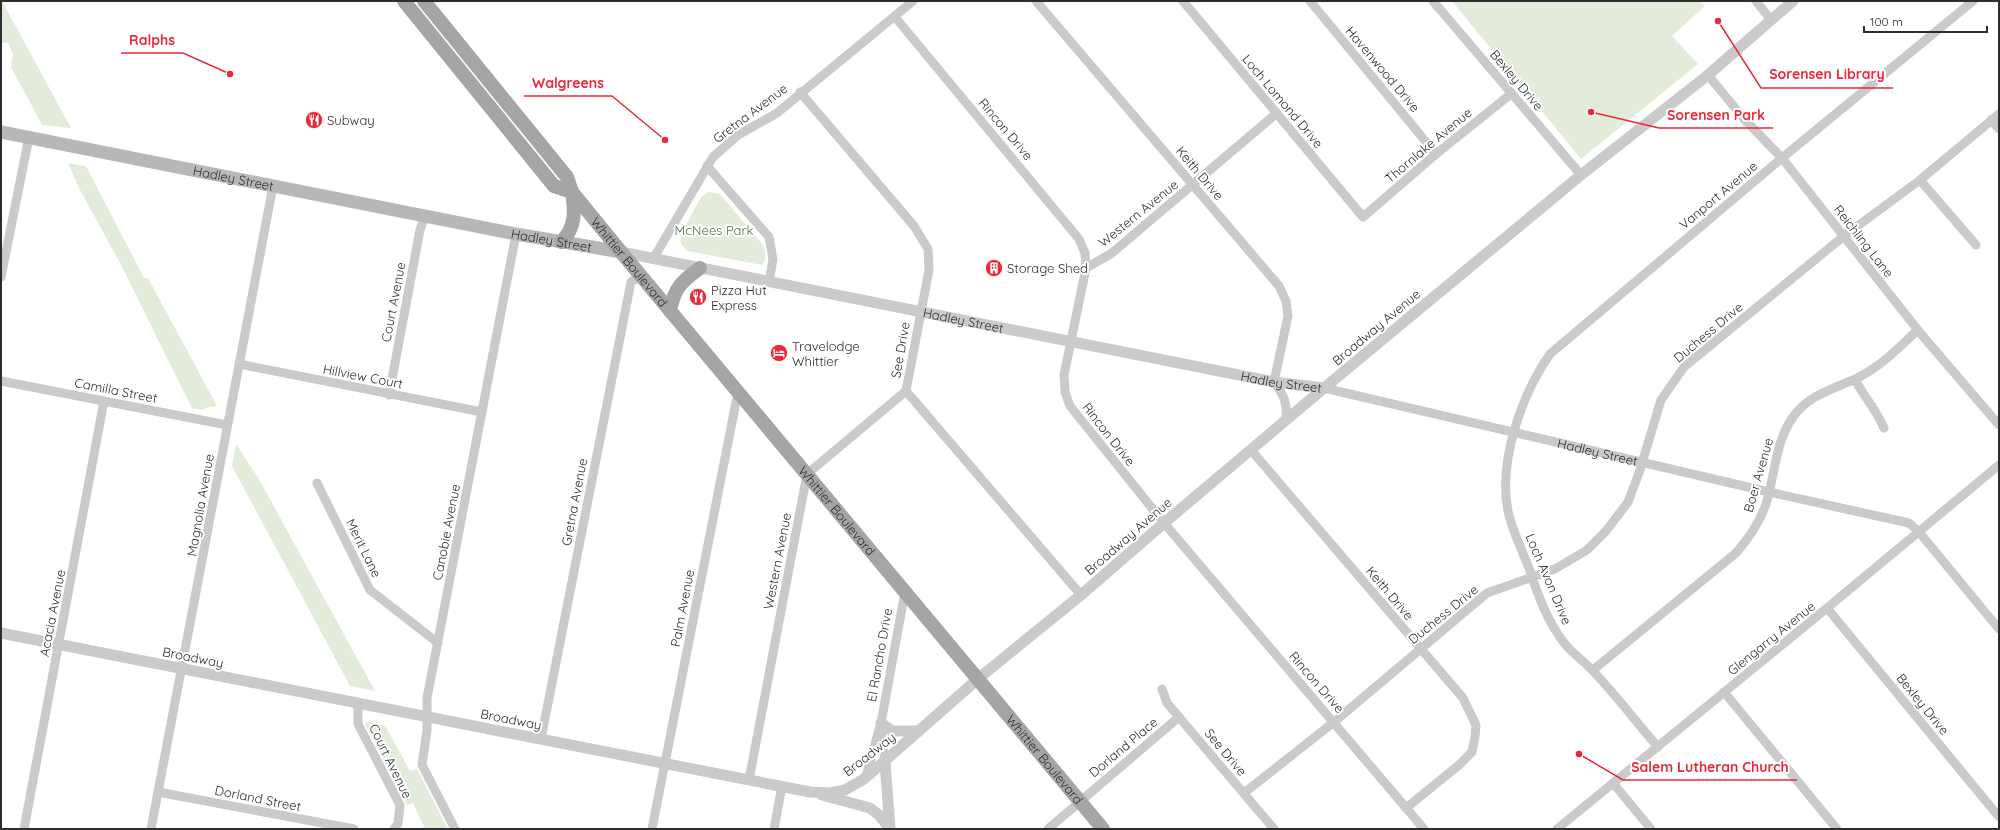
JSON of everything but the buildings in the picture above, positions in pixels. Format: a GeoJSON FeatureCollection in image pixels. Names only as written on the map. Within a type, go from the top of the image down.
{"type":"FeatureCollection","features":[{"type":"Feature","properties":{"kind":"main road"},"geometry":{"type":"LineString","coordinates":[[404,1],[554,186],[572,192],[574,210],[573,224],[568,235],[561,242]]}},
{"type":"Feature","properties":{"kind":"main road"},"geometry":{"type":"LineString","coordinates":[[412,1],[424,12],[433,12]]}},
{"type":"Feature","properties":{"kind":"main road","name":"Whittier Boulevard"},"geometry":{"type":"LineString","coordinates":[[424,1],[567,177],[572,192],[621,252],[1104,829]]}},
{"type":"Feature","properties":{"kind":"main road"},"geometry":{"type":"LineString","coordinates":[[420,22],[434,26],[458,57],[466,63],[476,65]]}},
{"type":"Feature","properties":{"kind":"main road","name":"Hadley Street"},"geometry":{"type":"LineString","coordinates":[[1,132],[516,234],[621,252]]}},
{"type":"Feature","properties":{"kind":"main road"},"geometry":{"type":"LineString","coordinates":[[519,143],[541,158],[551,158]]}},
{"type":"Feature","properties":{"kind":"main road"},"geometry":{"type":"LineString","coordinates":[[670,310],[673,295],[683,280],[700,268]]}},
{"type":"Feature","properties":{"kind":"street","name":"Gretna Avenue"},"geometry":{"type":"LineString","coordinates":[[653,259],[713,157],[738,136],[777,113],[800,92],[914,1]]}},
{"type":"Feature","properties":{"kind":"street","name":"Keith Drive"},"geometry":{"type":"LineString","coordinates":[[1036,1],[1279,286],[1286,301],[1288,316],[1274,382]]}},
{"type":"Feature","properties":{"kind":"street","name":"Loch Lomond Drive"},"geometry":{"type":"LineString","coordinates":[[1183,1],[1363,217]]}},
{"type":"Feature","properties":{"kind":"street","name":"Havenwood Drive"},"geometry":{"type":"LineString","coordinates":[[1310,1],[1436,154]]}},
{"type":"Feature","properties":{"kind":"street","name":"Bexley Drive"},"geometry":{"type":"LineString","coordinates":[[1433,1],[1581,175]]}},
{"type":"Feature","properties":{"kind":"street"},"geometry":{"type":"LineString","coordinates":[[1756,1],[1771,20]]}},
{"type":"Feature","properties":{"kind":"street","name":"Broadway Avenue"},"geometry":{"type":"LineString","coordinates":[[979,678],[1081,595],[1324,388],[1581,175],[1708,75],[1793,1]]}},
{"type":"Feature","properties":{"kind":"street","name":"Vanport Avenue"},"geometry":{"type":"LineString","coordinates":[[1514,434],[1531,384],[1550,354],[1782,158],[1973,1]]}},
{"type":"Feature","properties":{"kind":"street","name":"Rincon Drive"},"geometry":{"type":"LineString","coordinates":[[895,17],[1079,239],[1085,253],[1086,268],[1064,375],[1065,392],[1070,406],[1164,523],[1424,829]]}},
{"type":"Feature","properties":{"kind":"street","name":"Reichling Lane"},"geometry":{"type":"LineString","coordinates":[[1708,75],[1744,120],[1782,158],[1918,330],[1999,425]]}},
{"type":"Feature","properties":{"kind":"street","name":"See Drive"},"geometry":{"type":"LineString","coordinates":[[800,92],[914,226],[928,249],[930,259],[906,391],[1081,595]]}},
{"type":"Feature","properties":{"kind":"street","name":"Thornlake Avenue"},"geometry":{"type":"LineString","coordinates":[[1363,217],[1436,154],[1511,94]]}},
{"type":"Feature","properties":{"kind":"street","name":"Western Avenue"},"geometry":{"type":"LineString","coordinates":[[1086,268],[1112,254],[1277,113]]}},
{"type":"Feature","properties":{"kind":"street","name":"Duchess Drive"},"geometry":{"type":"LineString","coordinates":[[1244,793],[1334,722],[1488,593],[1555,569],[1587,550],[1606,531],[1628,502],[1661,400],[1684,367],[1844,236],[1920,180],[1999,114]]}},
{"type":"Feature","properties":{"kind":"street"},"geometry":{"type":"LineString","coordinates":[[1991,120],[1999,129]]}},
{"type":"Feature","properties":{"kind":"street"},"geometry":{"type":"LineString","coordinates":[[1,277],[29,137]]}},
{"type":"Feature","properties":{"kind":"street"},"geometry":{"type":"LineString","coordinates":[[707,166],[769,237],[773,259],[769,282]]}},
{"type":"Feature","properties":{"kind":"street"},"geometry":{"type":"LineString","coordinates":[[1920,180],[1976,245]]}},
{"type":"Feature","properties":{"kind":"street","name":"Magnolia Avenue"},"geometry":{"type":"LineString","coordinates":[[151,829],[273,186]]}},
{"type":"Feature","properties":{"kind":"street","name":"Court Avenue"},"geometry":{"type":"LineString","coordinates":[[389,395],[420,230],[425,215]]}},
{"type":"Feature","properties":{"kind":"street","name":"Canobie Avenue"},"geometry":{"type":"LineString","coordinates":[[455,829],[422,765],[427,730],[427,698],[516,234]]}},
{"type":"Feature","properties":{"kind":"street","name":"Hadley Street"},"geometry":{"type":"LineString","coordinates":[[621,252],[1274,382],[1324,388],[1514,434],[1909,523],[1919,532],[1999,629]]}},
{"type":"Feature","properties":{"kind":"street","name":"Gretna Avenue"},"geometry":{"type":"LineString","coordinates":[[541,739],[631,282],[641,275]]}},
{"type":"Feature","properties":{"kind":"street","name":"Boer Avenue"},"geometry":{"type":"LineString","coordinates":[[1593,670],[1736,552],[1757,526],[1766,504],[1782,438],[1791,419],[1800,408],[1813,397],[1855,380],[1877,366],[1918,330]]}},
{"type":"Feature","properties":{"kind":"street","name":"Hillview Court"},"geometry":{"type":"LineString","coordinates":[[239,364],[389,395],[482,412]]}},
{"type":"Feature","properties":{"kind":"street"},"geometry":{"type":"LineString","coordinates":[[1855,380],[1864,396],[1878,412],[1884,428]]}},
{"type":"Feature","properties":{"kind":"street","name":"Camilla Street"},"geometry":{"type":"LineString","coordinates":[[1,381],[227,425]]}},
{"type":"Feature","properties":{"kind":"street"},"geometry":{"type":"LineString","coordinates":[[1274,382],[1283,394],[1287,404],[1286,421]]}},
{"type":"Feature","properties":{"kind":"street"},"geometry":{"type":"LineString","coordinates":[[807,474],[906,391]]}},
{"type":"Feature","properties":{"kind":"street","name":"Palm Avenue"},"geometry":{"type":"LineString","coordinates":[[652,829],[738,392]]}},
{"type":"Feature","properties":{"kind":"street","name":"Acacia Avenue"},"geometry":{"type":"LineString","coordinates":[[24,829],[104,401]]}},
{"type":"Feature","properties":{"kind":"street","name":"Loch Avon Drive"},"geometry":{"type":"LineString","coordinates":[[1514,434],[1508,461],[1506,481],[1508,511],[1532,578],[1551,624],[1565,645],[1593,670],[1658,747]]}},
{"type":"Feature","properties":{"kind":"street","name":"Keith Drive"},"geometry":{"type":"LineString","coordinates":[[1251,450],[1463,698],[1476,725],[1476,737],[1472,752],[1459,765],[1406,808]]}},
{"type":"Feature","properties":{"kind":"street","name":"Glengarry Avenue"},"geometry":{"type":"LineString","coordinates":[[1557,829],[1827,608],[1999,464]]}},
{"type":"Feature","properties":{"kind":"street","name":"Western Avenue"},"geometry":{"type":"LineString","coordinates":[[749,780],[807,474]]}},
{"type":"Feature","properties":{"kind":"street","name":"Merit Lane"},"geometry":{"type":"LineString","coordinates":[[317,483],[370,590],[438,643]]}},
{"type":"Feature","properties":{"kind":"street","name":"El Rancho Drive"},"geometry":{"type":"LineString","coordinates":[[864,779],[872,762],[881,723],[905,592]]}},
{"type":"Feature","properties":{"kind":"street","name":"Bexley Drive"},"geometry":{"type":"LineString","coordinates":[[1827,608],[1999,817]]}},
{"type":"Feature","properties":{"kind":"street","name":"Broadway"},"geometry":{"type":"LineString","coordinates":[[1,633],[810,792],[830,793],[845,790],[864,779],[979,678]]}},
{"type":"Feature","properties":{"kind":"street","name":"See Drive"},"geometry":{"type":"LineString","coordinates":[[1162,689],[1167,703],[1274,829]]}},
{"type":"Feature","properties":{"kind":"street"},"geometry":{"type":"LineString","coordinates":[[1724,692],[1837,829]]}},
{"type":"Feature","properties":{"kind":"street","name":"Court Avenue"},"geometry":{"type":"LineString","coordinates":[[358,703],[358,724],[400,805],[398,824],[394,829]]}},
{"type":"Feature","properties":{"kind":"street","name":"Dorland Place"},"geometry":{"type":"LineString","coordinates":[[1048,829],[1179,717]]}},
{"type":"Feature","properties":{"kind":"street"},"geometry":{"type":"LineString","coordinates":[[881,723],[892,731],[919,731]]}},
{"type":"Feature","properties":{"kind":"street","name":"El Rancho Drive"},"geometry":{"type":"LineString","coordinates":[[881,723],[890,829]]}},
{"type":"Feature","properties":{"kind":"street"},"geometry":{"type":"LineString","coordinates":[[1613,783],[1651,829]]}},
{"type":"Feature","properties":{"kind":"street"},"geometry":{"type":"LineString","coordinates":[[774,829],[782,786]]}},
{"type":"Feature","properties":{"kind":"street","name":"Dorland Street"},"geometry":{"type":"LineString","coordinates":[[158,792],[354,829]]}},
{"type":"Feature","properties":{"kind":"street"},"geometry":{"type":"LineString","coordinates":[[810,792],[870,808],[880,815],[890,829]]}},
{"type":"Feature","properties":{"kind":"green space"},"geometry":{"type":"Polygon","coordinates":[[[1,1],[71,128],[42,125],[11,67],[13,54],[8,43],[1,42],[1,1]]]}},
{"type":"Feature","properties":{"kind":"green space"},"geometry":{"type":"Polygon","coordinates":[[[1452,1],[1700,1],[1705,6],[1672,36],[1698,64],[1581,159],[1452,1]]]}},
{"type":"Feature","properties":{"kind":"green space"},"geometry":{"type":"Polygon","coordinates":[[[68,163],[86,166],[144,278],[148,278],[217,406],[205,408],[203,410],[192,408],[120,263],[79,188],[68,163]]]}},
{"type":"Feature","properties":{"kind":"green space","name":"McNees Park"},"geometry":{"type":"Polygon","coordinates":[[[708,192],[720,194],[763,245],[765,258],[762,265],[687,251],[681,244],[680,236],[701,197],[708,192]]]}},
{"type":"Feature","properties":{"kind":"green space"},"geometry":{"type":"Polygon","coordinates":[[[236,444],[260,481],[375,691],[350,686],[232,466],[236,444]]]}},
{"type":"Feature","properties":{"kind":"green space"},"geometry":{"type":"Polygon","coordinates":[[[367,722],[380,724],[386,727],[410,771],[417,769],[448,829],[425,829],[413,803],[407,805],[365,724],[367,722]]]}},
{"type":"Feature","properties":{"kind":"place","name":"Sorensen Library"},"geometry":{"type":"Point","coordinates":[1718,21]}},
{"type":"Feature","properties":{"kind":"place","name":"Ralphs"},"geometry":{"type":"Point","coordinates":[230,74]}},
{"type":"Feature","properties":{"kind":"place","name":"Sorensen Park"},"geometry":{"type":"Point","coordinates":[1591,112]}},
{"type":"Feature","properties":{"kind":"place","name":"Subway"},"geometry":{"type":"Point","coordinates":[314,120]}},
{"type":"Feature","properties":{"kind":"place","name":"Walgreens"},"geometry":{"type":"Point","coordinates":[665,140]}},
{"type":"Feature","properties":{"kind":"place","name":"Storage Shed"},"geometry":{"type":"Point","coordinates":[994,268]}},
{"type":"Feature","properties":{"kind":"place","name":"Pizza Hut Express"},"geometry":{"type":"Point","coordinates":[698,297]}},
{"type":"Feature","properties":{"kind":"place","name":"Travelodge Whittier"},"geometry":{"type":"Point","coordinates":[779,353]}},
{"type":"Feature","properties":{"kind":"place","name":"Salem Lutheran Church"},"geometry":{"type":"Point","coordinates":[1579,754]}}]}
